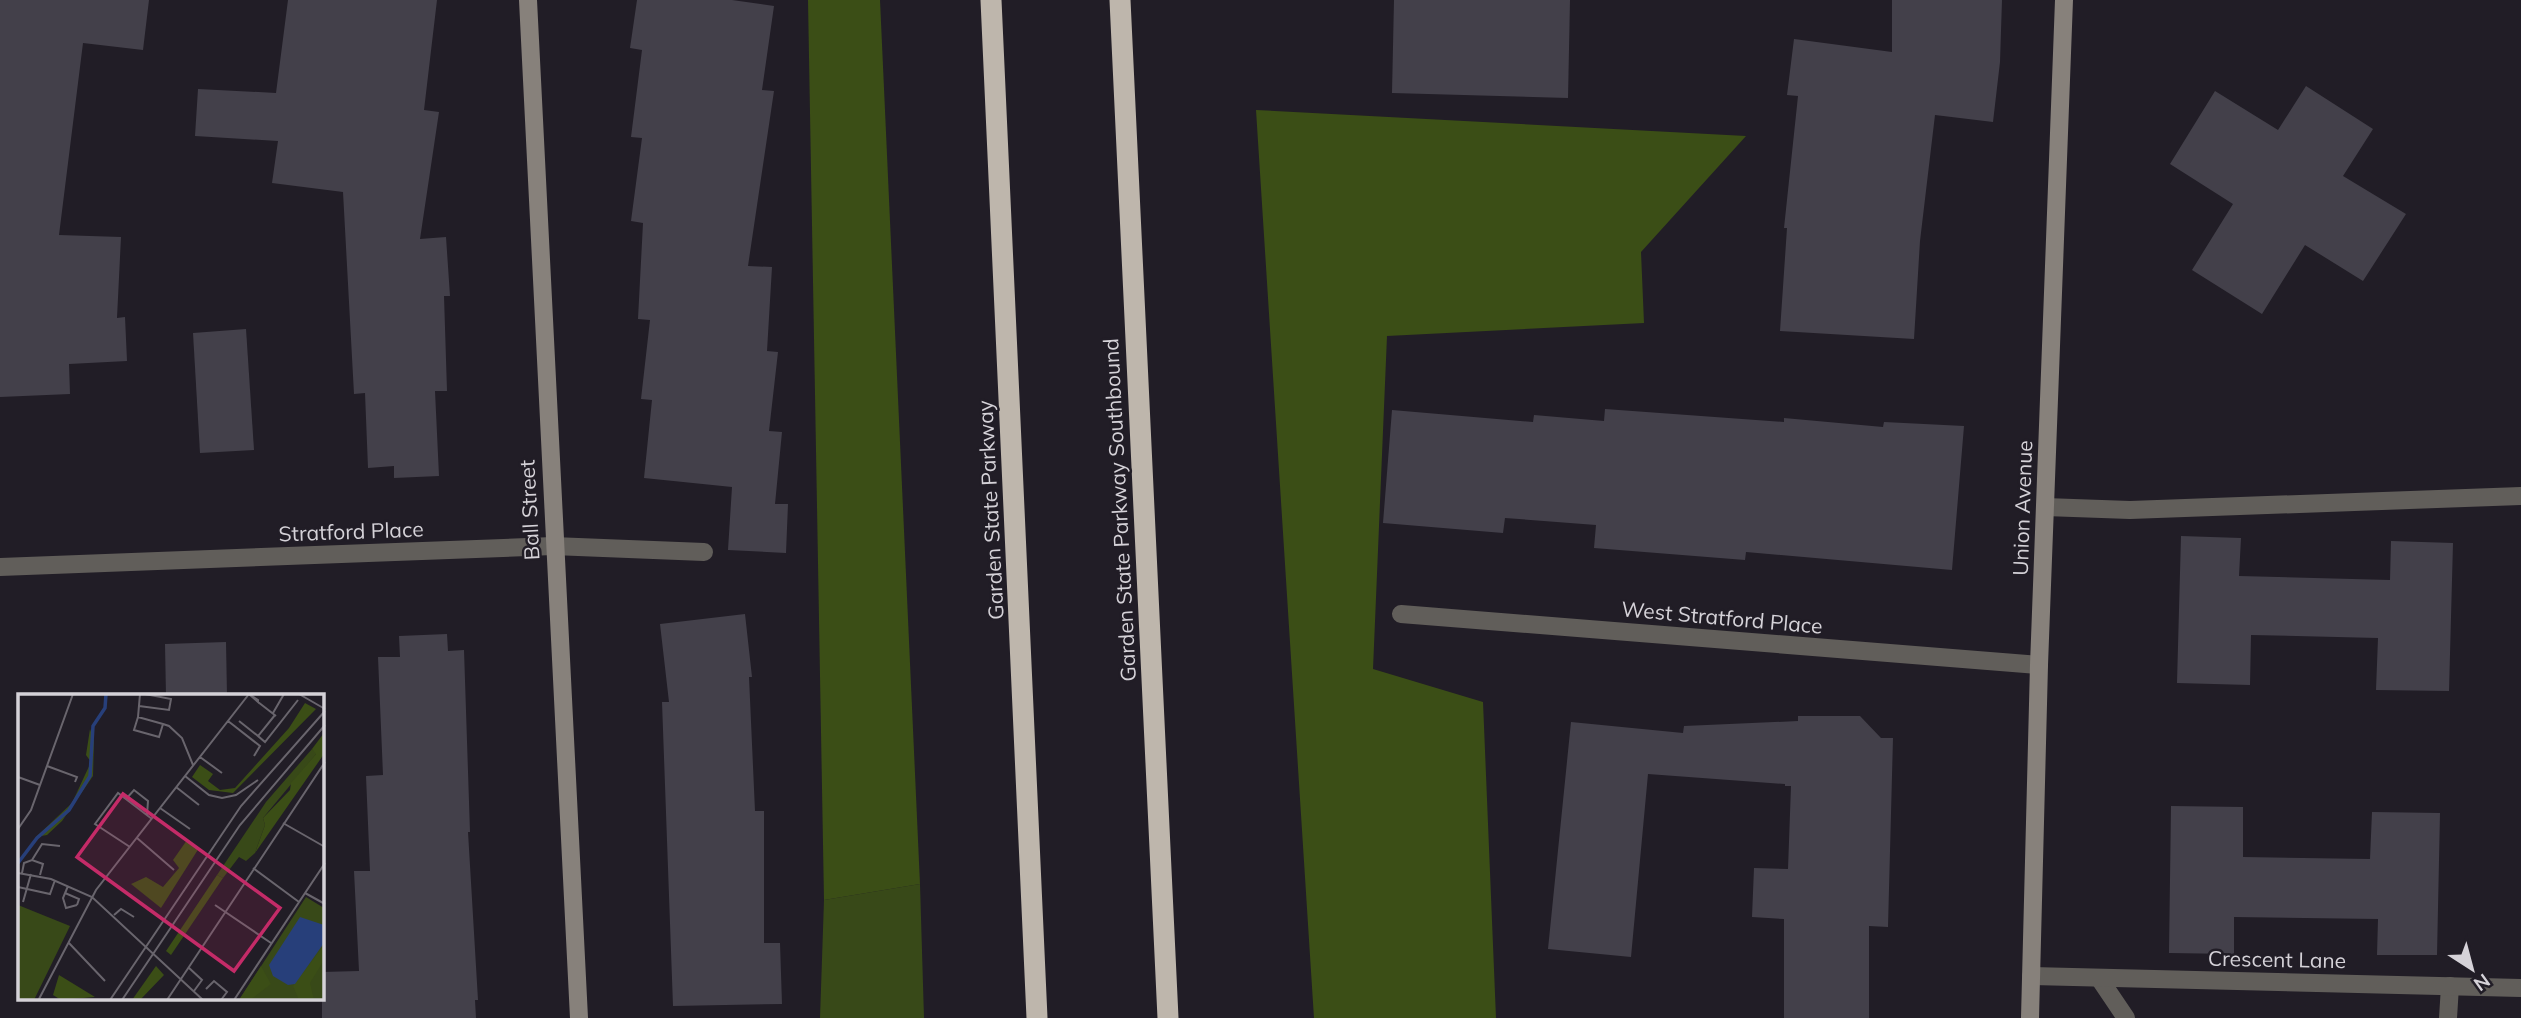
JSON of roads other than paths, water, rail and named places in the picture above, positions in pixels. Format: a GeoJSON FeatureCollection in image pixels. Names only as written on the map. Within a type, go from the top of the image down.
{"type":"FeatureCollection","features":[{"type":"Feature","properties":{"kind":"highway","name":"Garden State Parkway"},"geometry":{"type":"LineString","coordinates":[[992,0],[1037,1018]]}},
{"type":"Feature","properties":{"kind":"highway","name":"Garden State Parkway Southbound"},"geometry":{"type":"LineString","coordinates":[[1120,0],[1168,1018]]}},
{"type":"Feature","properties":{"kind":"main road","name":"Ball Street"},"geometry":{"type":"LineString","coordinates":[[528,0],[579,1018]]}},
{"type":"Feature","properties":{"kind":"main road","name":"Union Avenue"},"geometry":{"type":"LineString","coordinates":[[2030,1018],[2039,665],[2064,0]]}},
{"type":"Feature","properties":{"kind":"street"},"geometry":{"type":"LineString","coordinates":[[2045,507],[2130,510],[2521,496]]}},
{"type":"Feature","properties":{"kind":"street","name":"Stratford Place"},"geometry":{"type":"LineString","coordinates":[[0,567],[554,546],[704,552]]}},
{"type":"Feature","properties":{"kind":"street","name":"West Stratford Place"},"geometry":{"type":"LineString","coordinates":[[1401,614],[2039,665]]}},
{"type":"Feature","properties":{"kind":"street","name":"Crescent Lane"},"geometry":{"type":"LineString","coordinates":[[2031,976],[2521,988]]}},
{"type":"Feature","properties":{"kind":"street"},"geometry":{"type":"LineString","coordinates":[[2099,978],[2126,1018]]}},
{"type":"Feature","properties":{"kind":"street"},"geometry":{"type":"LineString","coordinates":[[2448,1018],[2450,986]]}}]}
